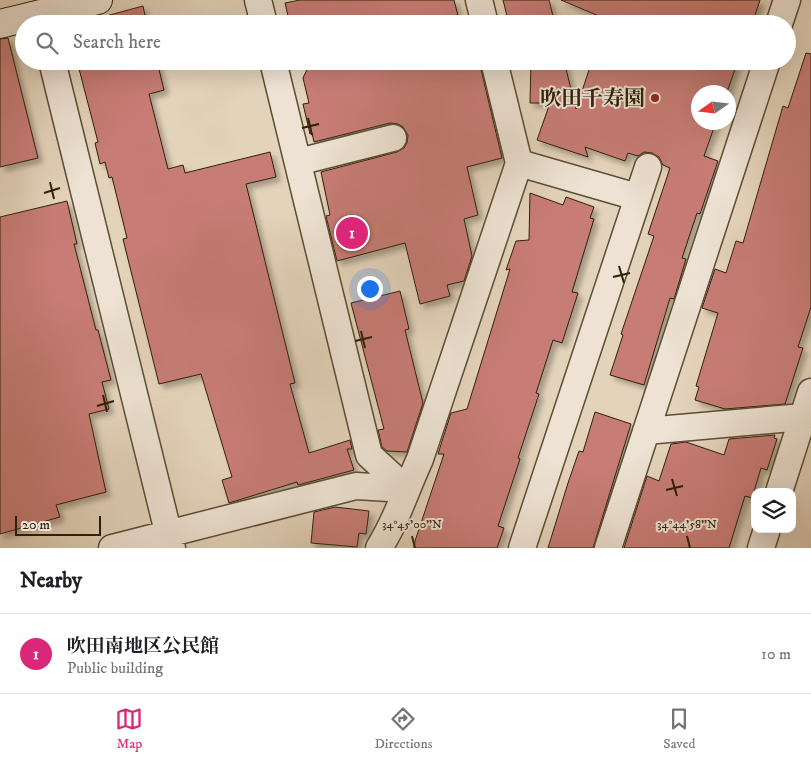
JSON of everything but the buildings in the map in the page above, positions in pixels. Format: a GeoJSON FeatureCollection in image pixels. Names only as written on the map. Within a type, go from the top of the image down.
{"type":"FeatureCollection","features":[{"type":"Feature","properties":{"kind":"street"},"geometry":{"type":"LineString","coordinates":[[40,13],[98,0]]}},
{"type":"Feature","properties":{"kind":"street"},"geometry":{"type":"LineString","coordinates":[[258,0],[262,15]]}},
{"type":"Feature","properties":{"kind":"street"},"geometry":{"type":"LineString","coordinates":[[479,0],[483,15]]}},
{"type":"Feature","properties":{"kind":"street"},"geometry":{"type":"LineString","coordinates":[[782,15],[787,0]]}},
{"type":"Feature","properties":{"kind":"street"},"geometry":{"type":"LineString","coordinates":[[0,24],[15,20]]}},
{"type":"Feature","properties":{"kind":"street"},"geometry":{"type":"LineString","coordinates":[[54,70],[170,541]]}},
{"type":"Feature","properties":{"kind":"street"},"geometry":{"type":"LineString","coordinates":[[275,70],[369,455],[406,489]]}},
{"type":"Feature","properties":{"kind":"street"},"geometry":{"type":"LineString","coordinates":[[379,548],[391,530],[406,489],[420,459],[519,163],[496,70]]}},
{"type":"Feature","properties":{"kind":"street"},"geometry":{"type":"LineString","coordinates":[[608,548],[764,70]]}},
{"type":"Feature","properties":{"kind":"street"},"geometry":{"type":"LineString","coordinates":[[298,162],[393,138]]}},
{"type":"Feature","properties":{"kind":"street"},"geometry":{"type":"LineString","coordinates":[[519,163],[637,197]]}},
{"type":"Feature","properties":{"kind":"street"},"geometry":{"type":"LineString","coordinates":[[522,548],[648,167]]}},
{"type":"Feature","properties":{"kind":"street"},"geometry":{"type":"LineString","coordinates":[[780,488],[811,392]]}},
{"type":"Feature","properties":{"kind":"street"},"geometry":{"type":"LineString","coordinates":[[646,431],[803,417]]}},
{"type":"Feature","properties":{"kind":"street"},"geometry":{"type":"LineString","coordinates":[[112,548],[170,541],[356,486],[406,489]]}},
{"type":"Feature","properties":{"kind":"street"},"geometry":{"type":"LineString","coordinates":[[761,548],[766,533]]}},
{"type":"Feature","properties":{"kind":"place","name":"吹田千寿園"},"geometry":{"type":"Point","coordinates":[655,98]}},
{"type":"Feature","properties":{"kind":"place","name":"吹田南地区公民館"},"geometry":{"type":"Point","coordinates":[352,233]}}]}
